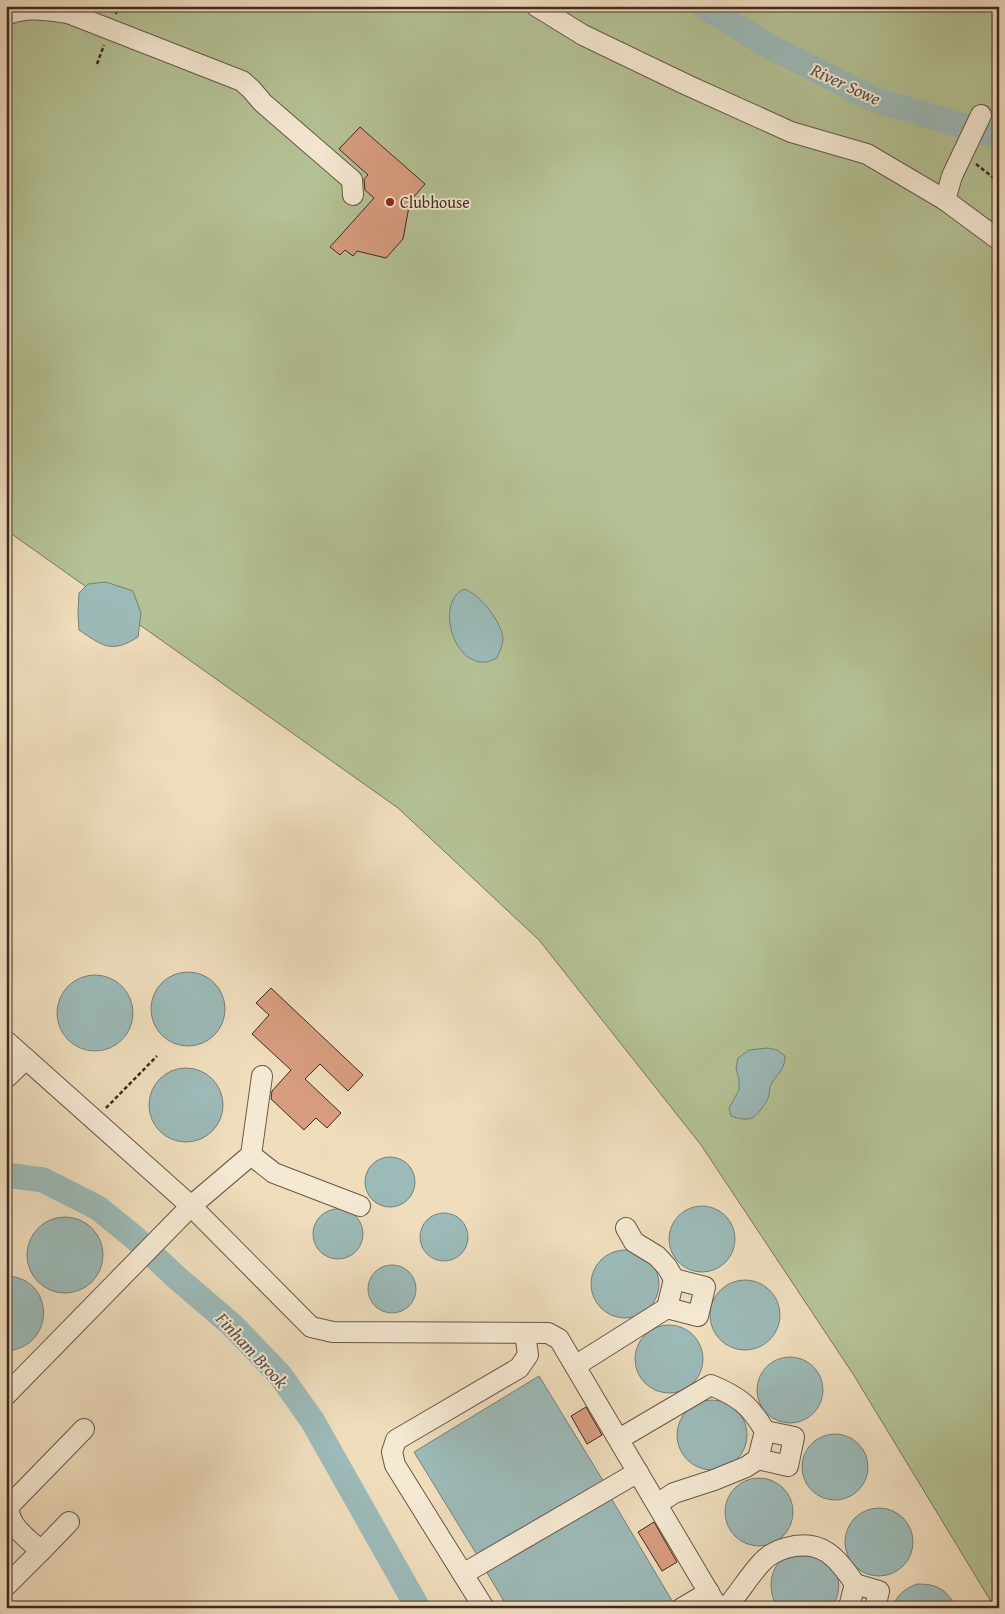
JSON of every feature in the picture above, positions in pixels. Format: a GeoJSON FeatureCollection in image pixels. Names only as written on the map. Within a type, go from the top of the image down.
{"type":"FeatureCollection","features":[{"type":"Feature","properties":{"kind":"lane"},"geometry":{"type":"LineString","coordinates":[[536,6],[583,35],[791,132],[867,154],[945,200],[999,240]]}},
{"type":"Feature","properties":{"kind":"lane"},"geometry":{"type":"LineString","coordinates":[[6,15],[25,9],[42,9],[68,14],[242,82],[263,103],[352,180],[353,195]]}},
{"type":"Feature","properties":{"kind":"lane"},"geometry":{"type":"LineString","coordinates":[[945,200],[952,176],[980,114]]}},
{"type":"Feature","properties":{"kind":"lane"},"geometry":{"type":"LineString","coordinates":[[6,1041],[191,1206],[311,1327],[333,1332],[548,1332],[559,1339],[714,1600],[682,1608]]}},
{"type":"Feature","properties":{"kind":"lane"},"geometry":{"type":"LineString","coordinates":[[6,1078],[26,1059]]}},
{"type":"Feature","properties":{"kind":"lane"},"geometry":{"type":"LineString","coordinates":[[6,1395],[191,1206],[252,1155],[262,1076]]}},
{"type":"Feature","properties":{"kind":"lane"},"geometry":{"type":"LineString","coordinates":[[252,1155],[274,1173],[360,1206]]}},
{"type":"Feature","properties":{"kind":"lane"},"geometry":{"type":"LineString","coordinates":[[575,1366],[666,1308],[674,1279],[667,1267],[657,1256],[634,1242],[626,1228]]}},
{"type":"Feature","properties":{"kind":"lane"},"geometry":{"type":"LineString","coordinates":[[666,1308],[698,1316],[706,1287],[674,1279]]}},
{"type":"Feature","properties":{"kind":"lane"},"geometry":{"type":"LineString","coordinates":[[484,1608],[395,1465],[392,1452],[396,1440],[402,1436],[519,1368],[528,1355],[525,1332]]}},
{"type":"Feature","properties":{"kind":"lane"},"geometry":{"type":"LineString","coordinates":[[618,1439],[711,1385],[741,1400],[756,1416],[765,1431],[758,1460]]}},
{"type":"Feature","properties":{"kind":"lane"},"geometry":{"type":"LineString","coordinates":[[41,1551],[10,1520],[9,1506],[84,1429]]}},
{"type":"Feature","properties":{"kind":"lane"},"geometry":{"type":"LineString","coordinates":[[657,1504],[674,1493],[714,1480],[758,1460],[788,1466],[794,1437],[765,1431]]}},
{"type":"Feature","properties":{"kind":"lane"},"geometry":{"type":"LineString","coordinates":[[463,1574],[638,1472]]}},
{"type":"Feature","properties":{"kind":"lane"},"geometry":{"type":"LineString","coordinates":[[6,1586],[70,1522]]}},
{"type":"Feature","properties":{"kind":"lane"},"geometry":{"type":"LineString","coordinates":[[726,1608],[764,1560],[781,1549],[798,1545],[812,1546],[825,1551],[840,1562],[855,1584],[879,1590],[875,1608]]}},
{"type":"Feature","properties":{"kind":"lane"},"geometry":{"type":"LineString","coordinates":[[851,1608],[849,1607],[855,1584]]}},
{"type":"Feature","properties":{"kind":"path"},"geometry":{"type":"LineString","coordinates":[[966,146],[969,158],[999,182]]}},
{"type":"Feature","properties":{"kind":"path"},"geometry":{"type":"LineString","coordinates":[[94,1119],[156,1056]]}},
{"type":"Feature","properties":{"kind":"green space"},"geometry":{"type":"Polygon","coordinates":[[[6,6],[999,6],[999,1608],[995,1608],[853,1374],[701,1145],[539,940],[398,808],[6,530],[6,6]]]}},
{"type":"Feature","properties":{"kind":"water"},"geometry":{"type":"Polygon","coordinates":[[[106,582],[133,591],[141,613],[138,637],[121,645],[107,646],[101,644],[79,630],[79,593],[88,584],[106,582]]]}},
{"type":"Feature","properties":{"kind":"water"},"geometry":{"type":"Polygon","coordinates":[[[464,589],[483,602],[502,632],[503,641],[497,658],[489,662],[474,661],[465,654],[457,644],[452,632],[451,606],[455,596],[464,589]]]}},
{"type":"Feature","properties":{"kind":"water"},"geometry":{"type":"Polygon","coordinates":[[[188,972],[202,975],[214,983],[222,995],[225,1009],[222,1023],[214,1035],[202,1043],[188,1046],[174,1043],[162,1035],[154,1023],[151,1009],[154,995],[162,983],[174,975],[188,972]]]}},
{"type":"Feature","properties":{"kind":"water"},"geometry":{"type":"Polygon","coordinates":[[[95,975],[110,978],[122,986],[130,998],[133,1013],[130,1028],[122,1040],[110,1048],[95,1051],[80,1048],[68,1040],[60,1028],[57,1013],[60,998],[68,986],[80,978],[95,975]]]}},
{"type":"Feature","properties":{"kind":"water"},"geometry":{"type":"Polygon","coordinates":[[[768,1048],[777,1050],[785,1056],[785,1062],[772,1083],[767,1100],[754,1117],[742,1119],[731,1116],[729,1108],[739,1090],[739,1079],[736,1069],[738,1058],[749,1050],[768,1048]]]}},
{"type":"Feature","properties":{"kind":"water"},"geometry":{"type":"Polygon","coordinates":[[[179,1068],[193,1068],[207,1074],[217,1084],[223,1098],[221,1119],[207,1136],[193,1142],[179,1142],[165,1136],[155,1126],[149,1112],[149,1098],[155,1084],[165,1074],[179,1068]]]}},
{"type":"Feature","properties":{"kind":"water"},"geometry":{"type":"Polygon","coordinates":[[[390,1157],[400,1159],[408,1164],[413,1172],[415,1182],[413,1192],[408,1200],[400,1205],[390,1207],[380,1205],[372,1200],[367,1192],[365,1182],[367,1172],[372,1164],[380,1159],[390,1157]]]}},
{"type":"Feature","properties":{"kind":"water"},"geometry":{"type":"Polygon","coordinates":[[[702,1206],[715,1209],[725,1216],[732,1226],[735,1239],[732,1252],[725,1262],[715,1269],[702,1272],[689,1269],[679,1262],[672,1252],[669,1239],[672,1226],[679,1216],[689,1209],[702,1206]]]}},
{"type":"Feature","properties":{"kind":"water"},"geometry":{"type":"Polygon","coordinates":[[[338,1209],[352,1213],[359,1220],[363,1234],[359,1248],[352,1255],[338,1259],[324,1255],[317,1248],[313,1234],[317,1220],[324,1213],[338,1209]]]}},
{"type":"Feature","properties":{"kind":"water"},"geometry":{"type":"Polygon","coordinates":[[[439,1213],[449,1213],[461,1220],[468,1232],[468,1242],[461,1254],[449,1261],[439,1261],[431,1257],[424,1250],[420,1242],[420,1232],[424,1224],[431,1217],[439,1213]]]}},
{"type":"Feature","properties":{"kind":"water"},"geometry":{"type":"Polygon","coordinates":[[[65,1217],[79,1220],[92,1228],[100,1241],[103,1255],[100,1269],[92,1282],[79,1290],[65,1293],[51,1290],[38,1282],[30,1269],[27,1255],[30,1241],[38,1228],[51,1220],[65,1217]]]}},
{"type":"Feature","properties":{"kind":"water"},"geometry":{"type":"Polygon","coordinates":[[[625,1250],[638,1253],[649,1260],[656,1271],[659,1284],[656,1297],[649,1308],[638,1315],[625,1318],[612,1315],[601,1308],[594,1297],[591,1284],[594,1271],[601,1260],[612,1253],[625,1250]]]}},
{"type":"Feature","properties":{"kind":"water"},"geometry":{"type":"Polygon","coordinates":[[[387,1265],[397,1265],[406,1269],[412,1275],[415,1280],[415,1298],[406,1309],[397,1313],[387,1313],[378,1309],[372,1303],[368,1294],[368,1284],[372,1275],[378,1269],[387,1265]]]}},
{"type":"Feature","properties":{"kind":"water"},"geometry":{"type":"Polygon","coordinates":[[[6,1276],[22,1279],[34,1288],[41,1299],[44,1312],[41,1326],[34,1338],[23,1347],[6,1351],[6,1276]]]}},
{"type":"Feature","properties":{"kind":"water"},"geometry":{"type":"Polygon","coordinates":[[[745,1280],[764,1286],[774,1296],[780,1315],[774,1334],[764,1344],[745,1350],[726,1344],[716,1334],[710,1315],[716,1296],[726,1286],[745,1280]]]}},
{"type":"Feature","properties":{"kind":"water"},"geometry":{"type":"Polygon","coordinates":[[[669,1325],[682,1328],[693,1335],[700,1346],[703,1359],[700,1372],[693,1383],[682,1390],[669,1393],[656,1390],[645,1383],[638,1372],[635,1359],[638,1346],[645,1335],[656,1328],[669,1325]]]}},
{"type":"Feature","properties":{"kind":"water"},"geometry":{"type":"Polygon","coordinates":[[[784,1357],[796,1357],[808,1362],[818,1372],[823,1384],[821,1403],[808,1418],[796,1423],[784,1423],[772,1418],[762,1408],[757,1396],[757,1384],[762,1372],[772,1362],[784,1357]]]}},
{"type":"Feature","properties":{"kind":"water"},"geometry":{"type":"Polygon","coordinates":[[[539,1376],[604,1482],[479,1558],[414,1452],[539,1376]]]}},
{"type":"Feature","properties":{"kind":"water"},"geometry":{"type":"Polygon","coordinates":[[[712,1400],[725,1403],[737,1410],[744,1422],[747,1435],[744,1448],[737,1460],[725,1467],[712,1470],[699,1467],[687,1460],[680,1448],[677,1435],[680,1422],[687,1410],[699,1403],[712,1400]]]}},
{"type":"Feature","properties":{"kind":"water"},"geometry":{"type":"Polygon","coordinates":[[[841,1434],[859,1443],[866,1454],[868,1467],[866,1480],[859,1491],[848,1498],[829,1500],[811,1491],[804,1480],[802,1461],[811,1443],[822,1436],[841,1434]]]}},
{"type":"Feature","properties":{"kind":"water"},"geometry":{"type":"Polygon","coordinates":[[[759,1478],[772,1480],[783,1488],[791,1499],[793,1512],[791,1525],[783,1536],[772,1544],[759,1546],[746,1544],[735,1536],[727,1525],[725,1512],[727,1499],[735,1488],[746,1480],[759,1478]]]}},
{"type":"Feature","properties":{"kind":"water"},"geometry":{"type":"Polygon","coordinates":[[[611,1498],[674,1604],[667,1608],[508,1608],[486,1571],[611,1498]]]}},
{"type":"Feature","properties":{"kind":"water"},"geometry":{"type":"Polygon","coordinates":[[[879,1508],[892,1511],[903,1518],[910,1529],[913,1542],[910,1555],[903,1566],[892,1573],[879,1576],[866,1573],[855,1566],[848,1555],[845,1542],[848,1529],[855,1518],[866,1511],[879,1508]]]}},
{"type":"Feature","properties":{"kind":"water"},"geometry":{"type":"Polygon","coordinates":[[[816,1554],[832,1568],[838,1579],[839,1589],[834,1604],[831,1608],[778,1608],[774,1601],[771,1586],[774,1570],[778,1563],[792,1555],[816,1554]]]}},
{"type":"Feature","properties":{"kind":"water"},"geometry":{"type":"Polygon","coordinates":[[[917,1584],[930,1585],[941,1589],[949,1596],[956,1608],[892,1608],[896,1599],[902,1593],[917,1584]]]}},
{"type":"Feature","properties":{"kind":"building","name":"Clubhouse"},"geometry":{"type":"Polygon","coordinates":[[[360,127],[425,184],[410,201],[403,239],[386,258],[357,251],[353,256],[345,250],[340,255],[330,247],[374,198],[365,190],[364,179],[368,175],[339,149],[360,127]]]}},
{"type":"Feature","properties":{"kind":"building"},"geometry":{"type":"Polygon","coordinates":[[[271,988],[363,1075],[348,1091],[320,1064],[305,1079],[341,1113],[327,1128],[316,1118],[304,1130],[271,1099],[272,1091],[291,1070],[252,1034],[269,1015],[256,1003],[271,988]]]}},
{"type":"Feature","properties":{"kind":"building"},"geometry":{"type":"Polygon","coordinates":[[[586,1407],[602,1435],[587,1444],[571,1416],[586,1407]]]}},
{"type":"Feature","properties":{"kind":"building"},"geometry":{"type":"Polygon","coordinates":[[[654,1522],[677,1562],[662,1571],[638,1532],[654,1522]]]}},
{"type":"Feature","properties":{"kind":"waterway","name":"River Sowe"},"geometry":{"type":"LineString","coordinates":[[703,6],[769,46],[873,99],[999,137]]}},
{"type":"Feature","properties":{"kind":"waterway","name":"Finham Brook"},"geometry":{"type":"LineString","coordinates":[[6,1175],[43,1180],[98,1208],[135,1238],[176,1277],[232,1325],[280,1375],[312,1420],[418,1608]]}},
{"type":"Feature","properties":{"kind":"place","name":"Clubhouse"},"geometry":{"type":"Point","coordinates":[390,202]}}]}
